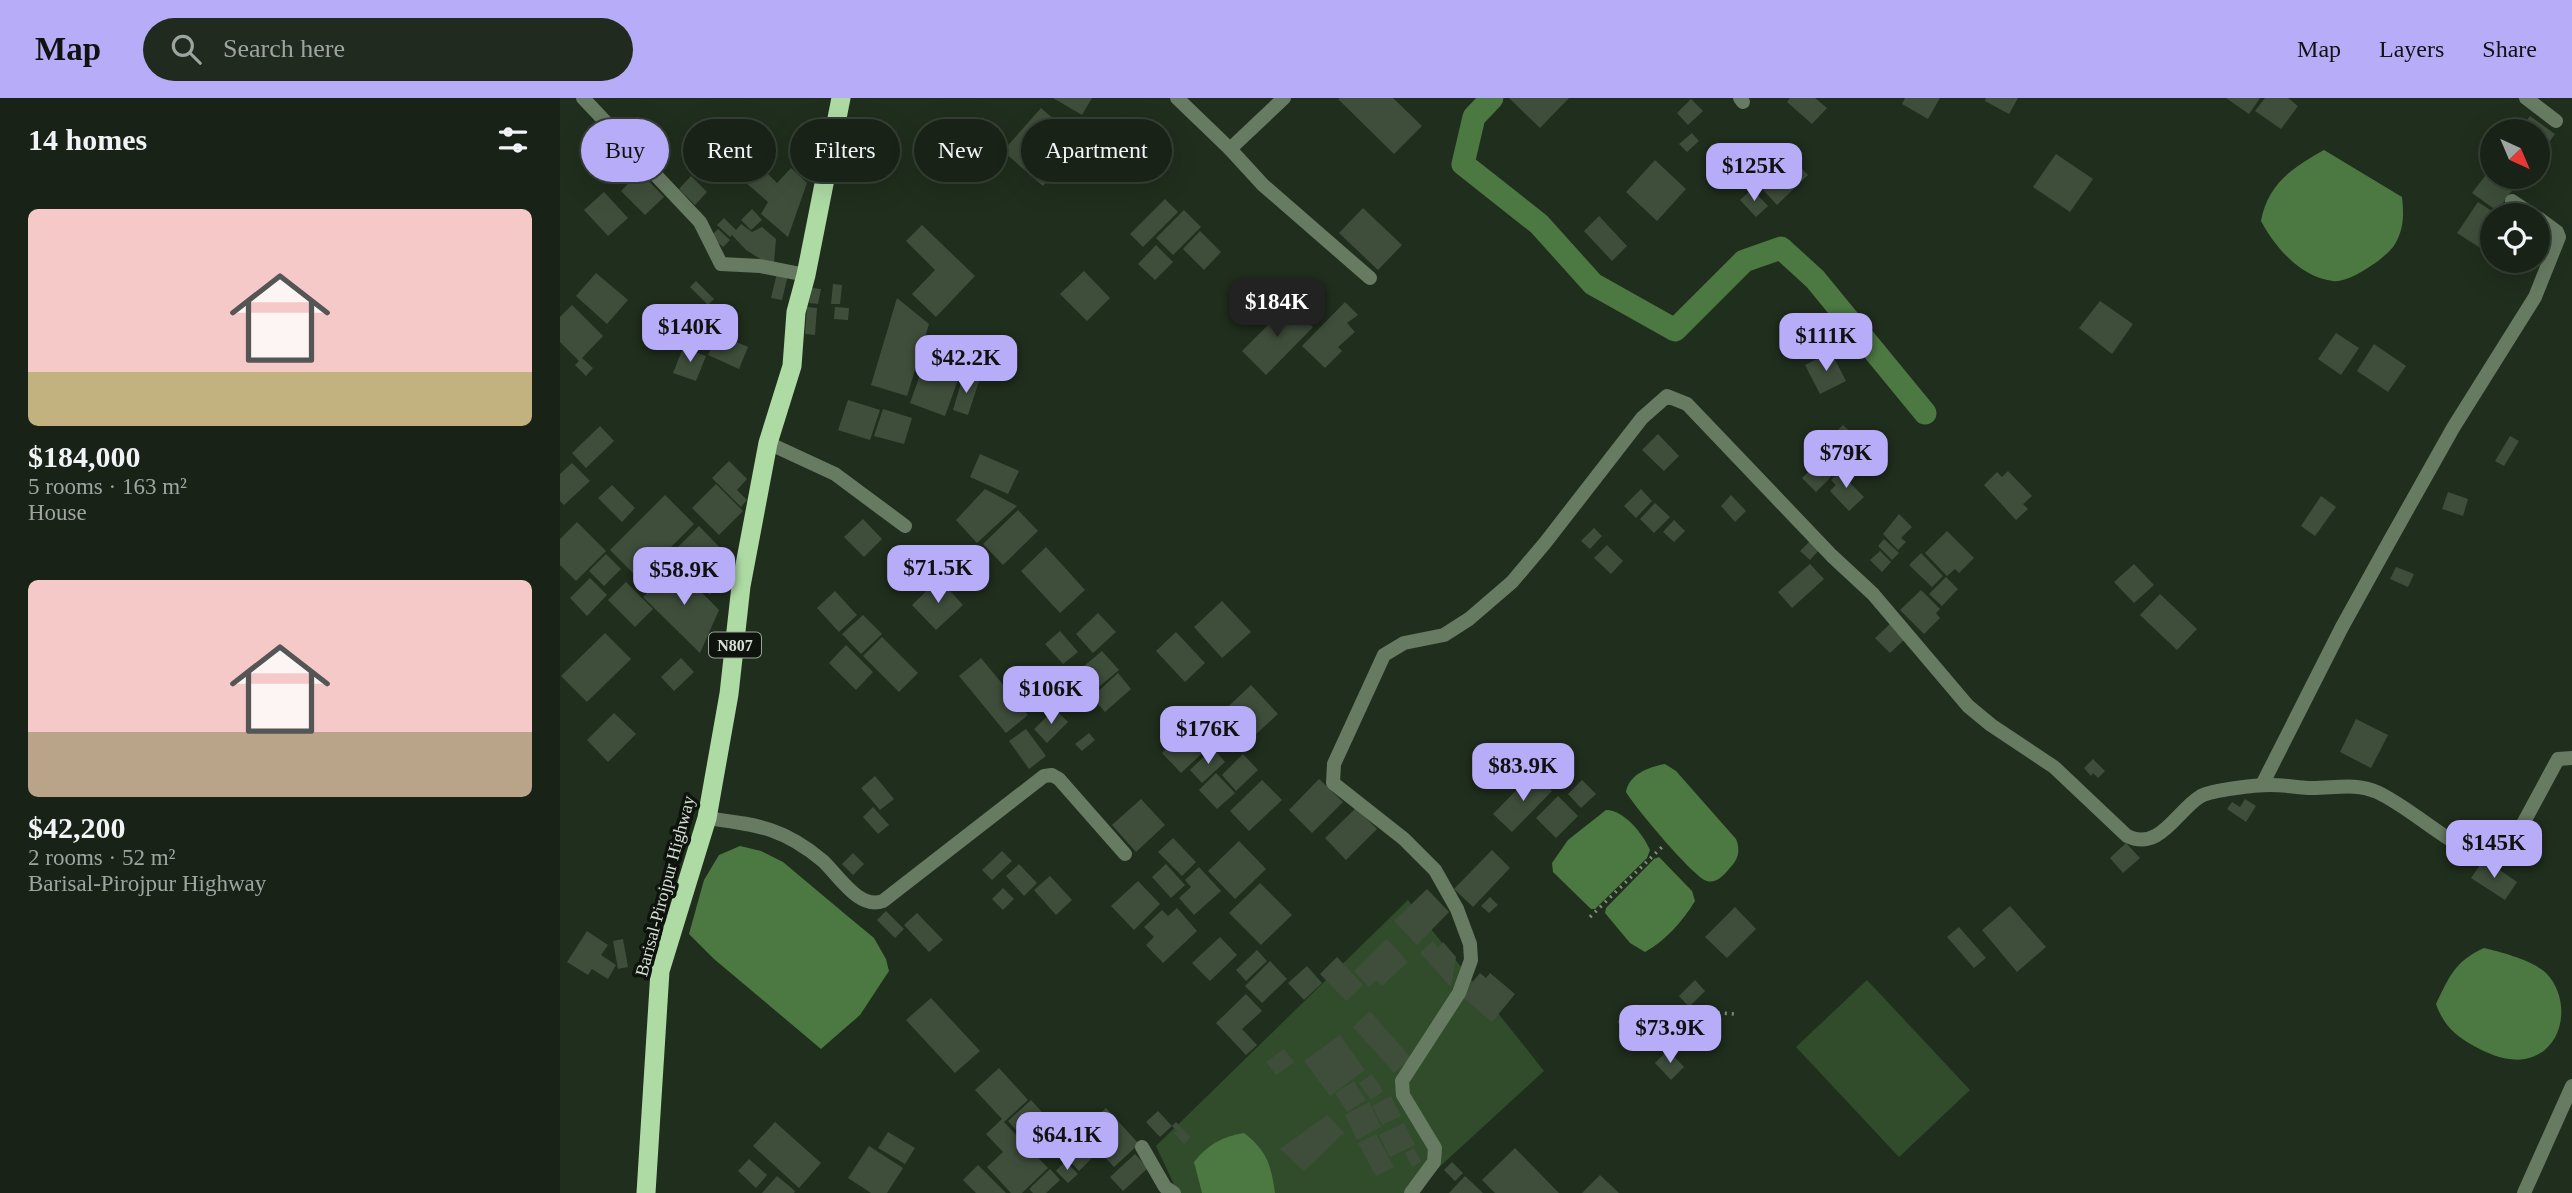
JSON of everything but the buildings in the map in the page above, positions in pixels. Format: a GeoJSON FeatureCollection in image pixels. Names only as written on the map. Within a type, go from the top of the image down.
{"type":"FeatureCollection","features":[{"type":"Feature","properties":{"kind":"highway","name":"Barisal-Pirojpur Highway"},"geometry":{"type":"LineString","coordinates":[[646,1193],[660,971],[707,818],[729,694],[741,586],[768,443],[792,366],[796,312],[806,275],[841,98]]}},
{"type":"Feature","properties":{"kind":"street"},"geometry":{"type":"LineString","coordinates":[[583,98],[700,222],[722,264],[760,266],[806,275]]}},
{"type":"Feature","properties":{"kind":"street"},"geometry":{"type":"LineString","coordinates":[[1177,98],[1263,185],[1370,278]]}},
{"type":"Feature","properties":{"kind":"street"},"geometry":{"type":"LineString","coordinates":[[1230,149],[1284,98]]}},
{"type":"Feature","properties":{"kind":"street"},"geometry":{"type":"LineString","coordinates":[[2526,98],[2556,121]]}},
{"type":"Feature","properties":{"kind":"street"},"geometry":{"type":"LineString","coordinates":[[2550,227],[2559,237],[2550,262]]}},
{"type":"Feature","properties":{"kind":"street"},"geometry":{"type":"LineString","coordinates":[[2262,785],[2342,626],[2395,530],[2546,273]]}},
{"type":"Feature","properties":{"kind":"street"},"geometry":{"type":"LineString","coordinates":[[1411,1193],[1434,1162],[1435,1149],[1404,1095],[1402,1081],[1459,993],[1471,960],[1470,944],[1457,909],[1435,870],[1404,839],[1333,783],[1334,764],[1384,655],[1404,643],[1444,635],[1469,619],[1512,582],[1642,418],[1667,396],[1687,404],[1832,556],[1873,594],[1968,706],[2054,767],[2127,836],[2135,840],[2152,838],[2205,794],[2262,785],[2311,788],[2345,786],[2374,791],[2402,806],[2470,851],[2493,859],[2505,854],[2511,846],[2558,759],[2572,758]]}},
{"type":"Feature","properties":{"kind":"street"},"geometry":{"type":"LineString","coordinates":[[768,443],[835,474],[905,526]]}},
{"type":"Feature","properties":{"kind":"street"},"geometry":{"type":"LineString","coordinates":[[707,818],[766,827],[794,839],[824,862],[864,902],[874,904],[883,901],[1044,776],[1052,775],[1059,779],[1125,854]]}},
{"type":"Feature","properties":{"kind":"street"},"geometry":{"type":"LineString","coordinates":[[2524,1193],[2572,1086]]}},
{"type":"Feature","properties":{"kind":"street"},"geometry":{"type":"LineString","coordinates":[[1142,1147],[1165,1188],[1174,1193]]}},
{"type":"Feature","properties":{"kind":"path"},"geometry":{"type":"LineString","coordinates":[[1590,916],[1663,846]]}},
{"type":"Feature","properties":{"kind":"path"},"geometry":{"type":"LineString","coordinates":[[1669,1009],[1735,1014]]}},
{"type":"Feature","properties":{"kind":"shaded area"},"geometry":{"type":"Polygon","coordinates":[[[2324,150],[2402,197],[2403,221],[2395,244],[2367,268],[2340,281],[2321,278],[2299,267],[2281,250],[2261,221],[2269,197],[2283,178],[2324,150]]]}},
{"type":"Feature","properties":{"kind":"shaded area"},"geometry":{"type":"Polygon","coordinates":[[[1665,764],[1676,771],[1736,839],[1736,859],[1717,880],[1707,881],[1690,868],[1626,792],[1635,776],[1646,769],[1665,764]]]}},
{"type":"Feature","properties":{"kind":"shaded area"},"geometry":{"type":"Polygon","coordinates":[[[1606,810],[1626,818],[1643,837],[1650,850],[1647,858],[1595,909],[1591,909],[1553,872],[1552,863],[1568,840],[1606,810]]]}},
{"type":"Feature","properties":{"kind":"shaded area"},"geometry":{"type":"Polygon","coordinates":[[[740,846],[761,851],[783,862],[874,938],[886,959],[889,971],[860,1015],[821,1049],[714,959],[689,934],[704,880],[719,855],[740,846]]]}},
{"type":"Feature","properties":{"kind":"shaded area"},"geometry":{"type":"Polygon","coordinates":[[[1659,857],[1692,891],[1695,901],[1673,930],[1645,952],[1630,943],[1605,913],[1606,908],[1659,857]]]}},
{"type":"Feature","properties":{"kind":"shaded area"},"geometry":{"type":"Polygon","coordinates":[[[1408,900],[1544,1071],[1411,1193],[1178,1193],[1156,1146],[1408,900]]]}},
{"type":"Feature","properties":{"kind":"shaded area"},"geometry":{"type":"Polygon","coordinates":[[[2484,948],[2542,969],[2555,985],[2560,998],[2560,1024],[2548,1047],[2538,1054],[2525,1059],[2512,1059],[2485,1052],[2455,1034],[2439,1011],[2436,1004],[2459,964],[2484,948]]]}},
{"type":"Feature","properties":{"kind":"shaded area"},"geometry":{"type":"Polygon","coordinates":[[[1867,980],[1970,1090],[1899,1157],[1796,1047],[1867,980]]]}},
{"type":"Feature","properties":{"kind":"shaded area"},"geometry":{"type":"Polygon","coordinates":[[[1244,1133],[1267,1159],[1275,1193],[1202,1193],[1194,1162],[1216,1142],[1244,1133]]]}},
{"type":"Feature","properties":{"kind":"waterway"},"geometry":{"type":"LineString","coordinates":[[1492,98],[1474,117],[1463,164],[1539,224],[1593,284],[1675,330],[1744,261],[1781,248],[1815,279],[1925,413]]}}]}
